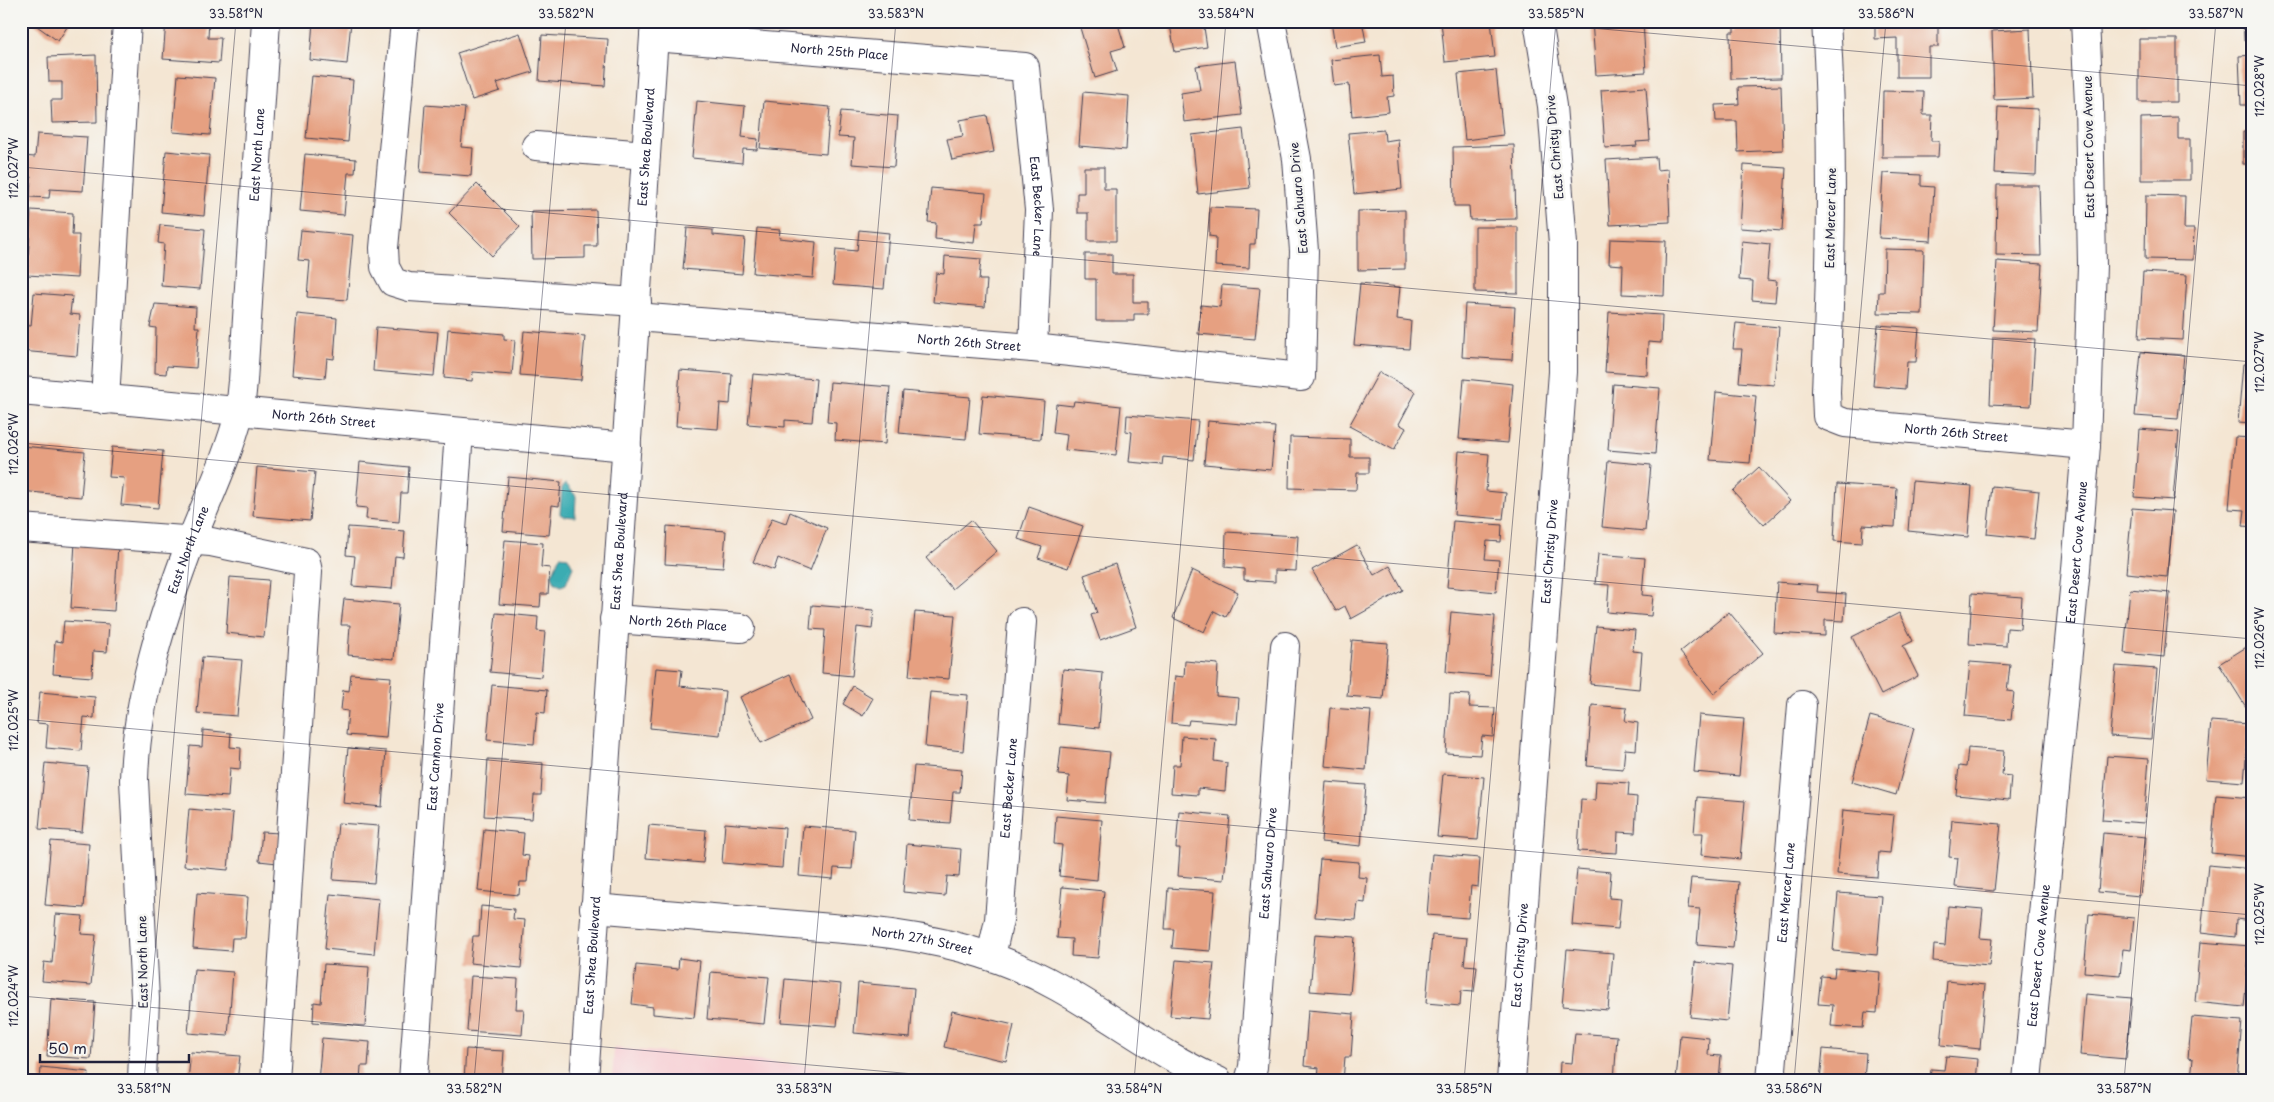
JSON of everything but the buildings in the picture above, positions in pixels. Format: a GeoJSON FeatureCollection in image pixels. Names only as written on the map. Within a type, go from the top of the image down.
{"type":"FeatureCollection","features":[{"type":"Feature","properties":{"kind":"street"},"geometry":{"type":"LineString","coordinates":[[105,400],[127,21]]}},
{"type":"Feature","properties":{"kind":"street","name":"East North Lane"},"geometry":{"type":"LineString","coordinates":[[142,1081],[145,999],[134,780],[135,748],[146,685],[191,541],[232,438],[239,412],[243,381],[266,21]]}},
{"type":"Feature","properties":{"kind":"street","name":"North 26th Street"},"geometry":{"type":"LineString","coordinates":[[405,21],[384,248],[385,268],[393,282],[409,287],[1032,348],[1301,377]]}},
{"type":"Feature","properties":{"kind":"street","name":"East Sahuaro Drive"},"geometry":{"type":"LineString","coordinates":[[1271,21],[1297,159],[1304,251],[1301,377]]}},
{"type":"Feature","properties":{"kind":"street","name":"East Christy Drive"},"geometry":{"type":"LineString","coordinates":[[1511,1081],[1563,372],[1563,244],[1552,106],[1538,21]]}},
{"type":"Feature","properties":{"kind":"street","name":"East Mercer Lane"},"geometry":{"type":"LineString","coordinates":[[1826,21],[1831,96],[1832,237],[1826,392],[1827,416]]}},
{"type":"Feature","properties":{"kind":"street","name":"East Desert Cove Avenue"},"geometry":{"type":"LineString","coordinates":[[2027,1081],[2076,579],[2086,445],[2092,265],[2089,104],[2085,21]]}},
{"type":"Feature","properties":{"kind":"street","name":"East Shea Boulevard"},"geometry":{"type":"LineString","coordinates":[[584,1081],[594,908],[655,29]]}},
{"type":"Feature","properties":{"kind":"street","name":"North 25th Place"},"geometry":{"type":"LineString","coordinates":[[655,29],[1025,67]]}},
{"type":"Feature","properties":{"kind":"street","name":"East Becker Lane"},"geometry":{"type":"LineString","coordinates":[[1025,67],[1039,210],[1032,348]]}},
{"type":"Feature","properties":{"kind":"street"},"geometry":{"type":"LineString","coordinates":[[536,146],[646,155]]}},
{"type":"Feature","properties":{"kind":"street","name":"North 26th Street"},"geometry":{"type":"LineString","coordinates":[[21,391],[627,447]]}},
{"type":"Feature","properties":{"kind":"street","name":"North 26th Street"},"geometry":{"type":"LineString","coordinates":[[1827,416],[1845,423],[2086,445]]}},
{"type":"Feature","properties":{"kind":"street","name":"East Cannon Drive"},"geometry":{"type":"LineString","coordinates":[[414,1081],[459,432]]}},
{"type":"Feature","properties":{"kind":"street"},"geometry":{"type":"LineString","coordinates":[[21,528],[211,542],[306,562],[308,572],[275,1081]]}},
{"type":"Feature","properties":{"kind":"street","name":"North 26th Place"},"geometry":{"type":"LineString","coordinates":[[614,619],[741,628]]}},
{"type":"Feature","properties":{"kind":"street","name":"East Becker Lane"},"geometry":{"type":"LineString","coordinates":[[991,956],[999,920],[1022,622]]}},
{"type":"Feature","properties":{"kind":"street","name":"East Sahuaro Drive"},"geometry":{"type":"LineString","coordinates":[[1249,1081],[1253,1067],[1285,646]]}},
{"type":"Feature","properties":{"kind":"street","name":"East Mercer Lane"},"geometry":{"type":"LineString","coordinates":[[1771,1081],[1802,706]]}},
{"type":"Feature","properties":{"kind":"street","name":"North 27th Street"},"geometry":{"type":"LineString","coordinates":[[594,908],[900,934],[948,943],[991,956],[1056,986],[1187,1066],[1218,1081]]}},
{"type":"Feature","properties":{"kind":"shaded area"},"geometry":{"type":"Polygon","coordinates":[[[614,1048],[978,1081],[612,1081],[614,1048]]]}},
{"type":"Feature","properties":{"kind":"water"},"geometry":{"type":"Polygon","coordinates":[[[566,484],[576,496],[575,517],[560,514],[562,487],[566,484]]]}},
{"type":"Feature","properties":{"kind":"water"},"geometry":{"type":"Polygon","coordinates":[[[560,556],[568,557],[573,567],[566,584],[561,586],[555,583],[552,575],[560,556]]]}}]}
